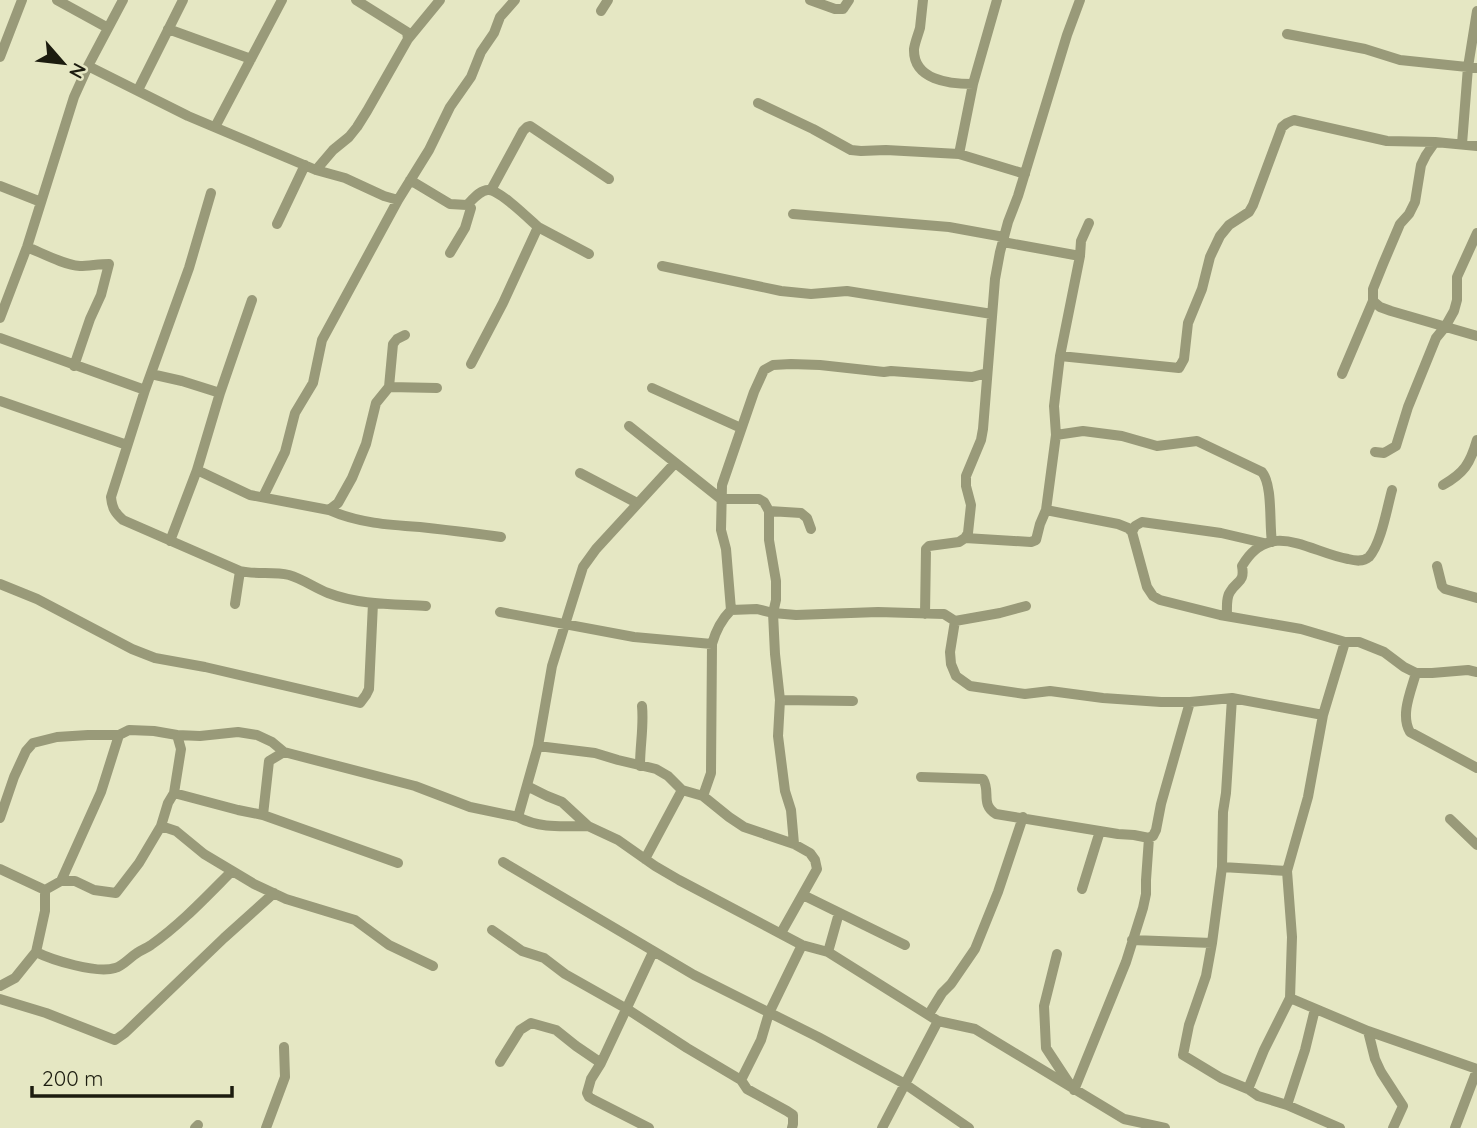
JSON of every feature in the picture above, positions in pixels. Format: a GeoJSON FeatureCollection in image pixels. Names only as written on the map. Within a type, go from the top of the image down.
{"type":"FeatureCollection","features":[{"type":"Feature","properties":{"kind":"street"},"geometry":{"type":"LineString","coordinates":[[0,58],[22,0]]}},
{"type":"Feature","properties":{"kind":"street"},"geometry":{"type":"LineString","coordinates":[[57,0],[108,28]]}},
{"type":"Feature","properties":{"kind":"street"},"geometry":{"type":"LineString","coordinates":[[0,318],[27,247],[74,97],[123,0]]}},
{"type":"Feature","properties":{"kind":"street"},"geometry":{"type":"LineString","coordinates":[[138,90],[183,0]]}},
{"type":"Feature","properties":{"kind":"street"},"geometry":{"type":"LineString","coordinates":[[215,127],[282,0]]}},
{"type":"Feature","properties":{"kind":"street"},"geometry":{"type":"LineString","coordinates":[[356,0],[407,32],[408,39]]}},
{"type":"Feature","properties":{"kind":"street"},"geometry":{"type":"LineString","coordinates":[[316,170],[357,127],[408,39],[440,0]]}},
{"type":"Feature","properties":{"kind":"street"},"geometry":{"type":"LineString","coordinates":[[263,497],[285,452],[296,413],[313,383],[322,340],[452,103],[471,78],[481,52],[494,33],[500,17],[515,0]]}},
{"type":"Feature","properties":{"kind":"street"},"geometry":{"type":"LineString","coordinates":[[601,11],[608,0]]}},
{"type":"Feature","properties":{"kind":"street"},"geometry":{"type":"LineString","coordinates":[[810,0],[835,9],[843,9],[849,0]]}},
{"type":"Feature","properties":{"kind":"street"},"geometry":{"type":"LineString","coordinates":[[923,0],[914,48],[916,63],[929,77],[955,84],[973,84]]}},
{"type":"Feature","properties":{"kind":"street"},"geometry":{"type":"LineString","coordinates":[[958,154],[973,84],[997,0]]}},
{"type":"Feature","properties":{"kind":"street"},"geometry":{"type":"LineString","coordinates":[[925,614],[926,549],[929,546],[959,542],[968,533],[971,505],[966,476],[983,429],[995,279],[1003,239],[1080,0]]}},
{"type":"Feature","properties":{"kind":"street"},"geometry":{"type":"LineString","coordinates":[[1462,144],[1473,68],[1477,11]]}},
{"type":"Feature","properties":{"kind":"street"},"geometry":{"type":"LineString","coordinates":[[167,29],[251,59]]}},
{"type":"Feature","properties":{"kind":"street"},"geometry":{"type":"LineString","coordinates":[[1287,34],[1365,49],[1400,60],[1473,68]]}},
{"type":"Feature","properties":{"kind":"street"},"geometry":{"type":"LineString","coordinates":[[88,66],[188,116],[305,166],[345,178],[384,197],[398,200]]}},
{"type":"Feature","properties":{"kind":"street"},"geometry":{"type":"LineString","coordinates":[[758,103],[851,150],[958,154],[1025,174]]}},
{"type":"Feature","properties":{"kind":"street"},"geometry":{"type":"LineString","coordinates":[[1060,356],[1179,368],[1184,359],[1188,323],[1202,289],[1210,257],[1220,236],[1229,225],[1249,212],[1282,127],[1287,122],[1294,120],[1387,141],[1477,146]]}},
{"type":"Feature","properties":{"kind":"street"},"geometry":{"type":"LineString","coordinates":[[491,190],[523,131],[530,126],[609,178]]}},
{"type":"Feature","properties":{"kind":"street"},"geometry":{"type":"LineString","coordinates":[[1342,374],[1373,301],[1373,289],[1400,224],[1415,202],[1421,165],[1435,142]]}},
{"type":"Feature","properties":{"kind":"street"},"geometry":{"type":"LineString","coordinates":[[277,223],[305,166]]}},
{"type":"Feature","properties":{"kind":"street"},"geometry":{"type":"LineString","coordinates":[[410,180],[450,204],[467,205],[471,208],[465,228],[450,253]]}},
{"type":"Feature","properties":{"kind":"street"},"geometry":{"type":"LineString","coordinates":[[0,186],[41,202]]}},
{"type":"Feature","properties":{"kind":"street"},"geometry":{"type":"LineString","coordinates":[[467,205],[480,193],[491,190],[538,227],[589,254]]}},
{"type":"Feature","properties":{"kind":"street"},"geometry":{"type":"LineString","coordinates":[[211,193],[190,268],[145,390],[111,497],[116,514],[123,520],[240,571],[292,576],[330,594],[373,603],[426,606]]}},
{"type":"Feature","properties":{"kind":"street"},"geometry":{"type":"LineString","coordinates":[[793,214],[948,227],[1080,256]]}},
{"type":"Feature","properties":{"kind":"street"},"geometry":{"type":"LineString","coordinates":[[965,538],[1031,542],[1036,540],[1046,510],[1056,435],[1054,406],[1060,356],[1081,241],[1089,223]]}},
{"type":"Feature","properties":{"kind":"street"},"geometry":{"type":"LineString","coordinates":[[471,364],[538,227]]}},
{"type":"Feature","properties":{"kind":"street"},"geometry":{"type":"LineString","coordinates":[[1375,452],[1384,453],[1396,446],[1408,407],[1436,338],[1446,327],[1454,311],[1457,276],[1477,233]]}},
{"type":"Feature","properties":{"kind":"street"},"geometry":{"type":"LineString","coordinates":[[27,247],[79,266],[109,264],[102,295],[90,319],[74,366]]}},
{"type":"Feature","properties":{"kind":"street"},"geometry":{"type":"LineString","coordinates":[[662,266],[780,291],[811,294],[846,291],[992,314]]}},
{"type":"Feature","properties":{"kind":"street"},"geometry":{"type":"LineString","coordinates":[[170,541],[197,470],[252,300]]}},
{"type":"Feature","properties":{"kind":"street"},"geometry":{"type":"LineString","coordinates":[[1373,301],[1380,307],[1477,336]]}},
{"type":"Feature","properties":{"kind":"street"},"geometry":{"type":"LineString","coordinates":[[329,510],[338,503],[352,478],[366,444],[376,403],[389,387],[393,344],[405,335]]}},
{"type":"Feature","properties":{"kind":"street"},"geometry":{"type":"LineString","coordinates":[[0,338],[145,390]]}},
{"type":"Feature","properties":{"kind":"street"},"geometry":{"type":"LineString","coordinates":[[731,610],[726,549],[721,530],[722,485],[764,370],[773,365],[820,365],[972,377],[987,373]]}},
{"type":"Feature","properties":{"kind":"street"},"geometry":{"type":"LineString","coordinates":[[151,374],[220,393]]}},
{"type":"Feature","properties":{"kind":"street"},"geometry":{"type":"LineString","coordinates":[[389,387],[437,388]]}},
{"type":"Feature","properties":{"kind":"street"},"geometry":{"type":"LineString","coordinates":[[652,388],[741,428]]}},
{"type":"Feature","properties":{"kind":"street"},"geometry":{"type":"LineString","coordinates":[[0,401],[127,445]]}},
{"type":"Feature","properties":{"kind":"street"},"geometry":{"type":"LineString","coordinates":[[629,426],[722,499],[759,499],[769,511],[769,540],[776,581],[773,613],[780,700],[778,736],[794,844]]}},
{"type":"Feature","properties":{"kind":"street"},"geometry":{"type":"LineString","coordinates":[[1056,435],[1083,431],[1122,436],[1157,446],[1190,441],[1205,443],[1262,472],[1268,489],[1268,543]]}},
{"type":"Feature","properties":{"kind":"street"},"geometry":{"type":"LineString","coordinates":[[1443,485],[1465,469],[1477,440]]}},
{"type":"Feature","properties":{"kind":"street"},"geometry":{"type":"LineString","coordinates":[[518,817],[538,746],[552,666],[583,567],[674,463]]}},
{"type":"Feature","properties":{"kind":"street"},"geometry":{"type":"LineString","coordinates":[[197,470],[236,489],[329,510],[343,517],[370,523],[502,537]]}},
{"type":"Feature","properties":{"kind":"street"},"geometry":{"type":"LineString","coordinates":[[580,473],[637,503]]}},
{"type":"Feature","properties":{"kind":"street"},"geometry":{"type":"LineString","coordinates":[[1227,616],[1229,594],[1242,579],[1242,566],[1251,554],[1268,543],[1281,539],[1331,556],[1365,560],[1371,554],[1380,533],[1392,490]]}},
{"type":"Feature","properties":{"kind":"street"},"geometry":{"type":"LineString","coordinates":[[1046,510],[1128,528],[1132,532],[1147,587],[1153,596],[1160,600],[1227,616],[1301,629],[1345,642],[1359,642],[1416,673],[1468,670],[1477,672]]}},
{"type":"Feature","properties":{"kind":"street"},"geometry":{"type":"LineString","coordinates":[[769,511],[801,513],[807,518],[811,529]]}},
{"type":"Feature","properties":{"kind":"street"},"geometry":{"type":"LineString","coordinates":[[1132,532],[1135,526],[1142,522],[1221,533],[1268,543]]}},
{"type":"Feature","properties":{"kind":"street"},"geometry":{"type":"LineString","coordinates":[[1437,566],[1445,589],[1477,598]]}},
{"type":"Feature","properties":{"kind":"street"},"geometry":{"type":"LineString","coordinates":[[235,604],[240,571]]}},
{"type":"Feature","properties":{"kind":"street"},"geometry":{"type":"LineString","coordinates":[[0,584],[37,599],[132,649],[155,658],[360,703],[369,689],[373,603]]}},
{"type":"Feature","properties":{"kind":"street"},"geometry":{"type":"LineString","coordinates":[[703,796],[711,773],[712,644],[716,630],[731,610],[757,609],[796,615],[878,612],[944,614],[955,621],[1026,606]]}},
{"type":"Feature","properties":{"kind":"street"},"geometry":{"type":"LineString","coordinates":[[500,612],[634,637],[712,644]]}},
{"type":"Feature","properties":{"kind":"street"},"geometry":{"type":"LineString","coordinates":[[955,621],[950,652],[951,664],[956,676],[970,686],[1025,694],[1050,691],[1103,698],[1190,702],[1231,698],[1323,715]]}},
{"type":"Feature","properties":{"kind":"street"},"geometry":{"type":"LineString","coordinates":[[1248,1089],[1290,998],[1292,937],[1287,871],[1308,797],[1323,715],[1345,642]]}},
{"type":"Feature","properties":{"kind":"street"},"geometry":{"type":"LineString","coordinates":[[1416,673],[1406,712],[1410,732],[1477,768]]}},
{"type":"Feature","properties":{"kind":"street"},"geometry":{"type":"LineString","coordinates":[[1231,698],[1222,867],[1212,943],[1206,976],[1189,1026],[1183,1055],[1258,1096],[1287,1105],[1340,1128]]}},
{"type":"Feature","properties":{"kind":"street"},"geometry":{"type":"LineString","coordinates":[[780,700],[853,701]]}},
{"type":"Feature","properties":{"kind":"street"},"geometry":{"type":"LineString","coordinates":[[1074,1090],[1126,962],[1146,894],[1149,838],[1156,830],[1190,702]]}},
{"type":"Feature","properties":{"kind":"street"},"geometry":{"type":"LineString","coordinates":[[640,766],[642,706]]}},
{"type":"Feature","properties":{"kind":"street"},"geometry":{"type":"LineString","coordinates":[[0,818],[14,777],[26,751],[33,743],[57,737],[119,735],[129,730],[200,736],[238,732],[257,735],[272,741],[285,752],[415,786],[470,807],[518,817],[542,826],[588,826]]}},
{"type":"Feature","properties":{"kind":"street"},"geometry":{"type":"LineString","coordinates":[[61,881],[101,792],[119,735]]}},
{"type":"Feature","properties":{"kind":"street"},"geometry":{"type":"LineString","coordinates":[[46,890],[61,881],[75,881],[94,890],[116,893],[139,863],[161,826],[174,793],[181,750],[177,735]]}},
{"type":"Feature","properties":{"kind":"street"},"geometry":{"type":"LineString","coordinates":[[538,746],[595,752],[656,769],[682,790],[703,796],[744,827],[794,844],[810,853],[817,869],[781,933]]}},
{"type":"Feature","properties":{"kind":"street"},"geometry":{"type":"LineString","coordinates":[[263,815],[269,761],[285,752]]}},
{"type":"Feature","properties":{"kind":"street"},"geometry":{"type":"LineString","coordinates":[[920,777],[983,779],[986,783],[987,805],[996,814],[1149,838]]}},
{"type":"Feature","properties":{"kind":"street"},"geometry":{"type":"LineString","coordinates":[[527,786],[562,802],[588,826],[618,840],[679,880],[802,945],[828,952],[933,1017],[975,1029],[1124,1119],[1165,1128]]}},
{"type":"Feature","properties":{"kind":"street"},"geometry":{"type":"LineString","coordinates":[[646,859],[682,790]]}},
{"type":"Feature","properties":{"kind":"street"},"geometry":{"type":"LineString","coordinates":[[174,793],[263,815],[398,863]]}},
{"type":"Feature","properties":{"kind":"street"},"geometry":{"type":"LineString","coordinates":[[882,1128],[905,1084],[942,993],[951,985],[975,949],[998,892],[1023,817]]}},
{"type":"Feature","properties":{"kind":"street"},"geometry":{"type":"LineString","coordinates":[[1450,820],[1477,845]]}},
{"type":"Feature","properties":{"kind":"street"},"geometry":{"type":"LineString","coordinates":[[161,826],[176,831],[232,872],[302,905],[355,920],[390,945],[433,966]]}},
{"type":"Feature","properties":{"kind":"street"},"geometry":{"type":"LineString","coordinates":[[1082,889],[1100,831]]}},
{"type":"Feature","properties":{"kind":"street"},"geometry":{"type":"LineString","coordinates":[[503,862],[694,975],[905,1084],[967,1128]]}},
{"type":"Feature","properties":{"kind":"street"},"geometry":{"type":"LineString","coordinates":[[1222,867],[1287,871]]}},
{"type":"Feature","properties":{"kind":"street"},"geometry":{"type":"LineString","coordinates":[[0,869],[46,890]]}},
{"type":"Feature","properties":{"kind":"street"},"geometry":{"type":"LineString","coordinates":[[36,953],[93,969],[117,968],[150,946],[232,872]]}},
{"type":"Feature","properties":{"kind":"street"},"geometry":{"type":"LineString","coordinates":[[0,986],[15,978],[36,953],[45,911],[46,890]]}},
{"type":"Feature","properties":{"kind":"street"},"geometry":{"type":"LineString","coordinates":[[0,999],[46,1013],[115,1040],[274,893]]}},
{"type":"Feature","properties":{"kind":"street"},"geometry":{"type":"LineString","coordinates":[[803,895],[905,945]]}},
{"type":"Feature","properties":{"kind":"street"},"geometry":{"type":"LineString","coordinates":[[828,952],[839,913]]}},
{"type":"Feature","properties":{"kind":"street"},"geometry":{"type":"LineString","coordinates":[[492,930],[522,951],[544,958],[565,974],[741,1080],[747,1089],[793,1115],[792,1128]]}},
{"type":"Feature","properties":{"kind":"street"},"geometry":{"type":"LineString","coordinates":[[1132,940],[1212,943]]}},
{"type":"Feature","properties":{"kind":"street"},"geometry":{"type":"LineString","coordinates":[[741,1080],[802,945]]}},
{"type":"Feature","properties":{"kind":"street"},"geometry":{"type":"LineString","coordinates":[[649,1128],[589,1097],[587,1089],[653,951]]}},
{"type":"Feature","properties":{"kind":"street"},"geometry":{"type":"LineString","coordinates":[[1057,954],[1044,1006],[1046,1048],[1074,1090]]}},
{"type":"Feature","properties":{"kind":"street"},"geometry":{"type":"LineString","coordinates":[[1290,998],[1368,1031],[1477,1070],[1455,1128]]}},
{"type":"Feature","properties":{"kind":"street"},"geometry":{"type":"LineString","coordinates":[[1287,1105],[1315,1009]]}},
{"type":"Feature","properties":{"kind":"street"},"geometry":{"type":"LineString","coordinates":[[500,1062],[520,1030],[531,1023],[556,1030],[601,1063]]}},
{"type":"Feature","properties":{"kind":"street"},"geometry":{"type":"LineString","coordinates":[[1368,1031],[1381,1072],[1403,1105],[1393,1128]]}},
{"type":"Feature","properties":{"kind":"street"},"geometry":{"type":"LineString","coordinates":[[267,1128],[285,1077],[284,1047]]}}]}
